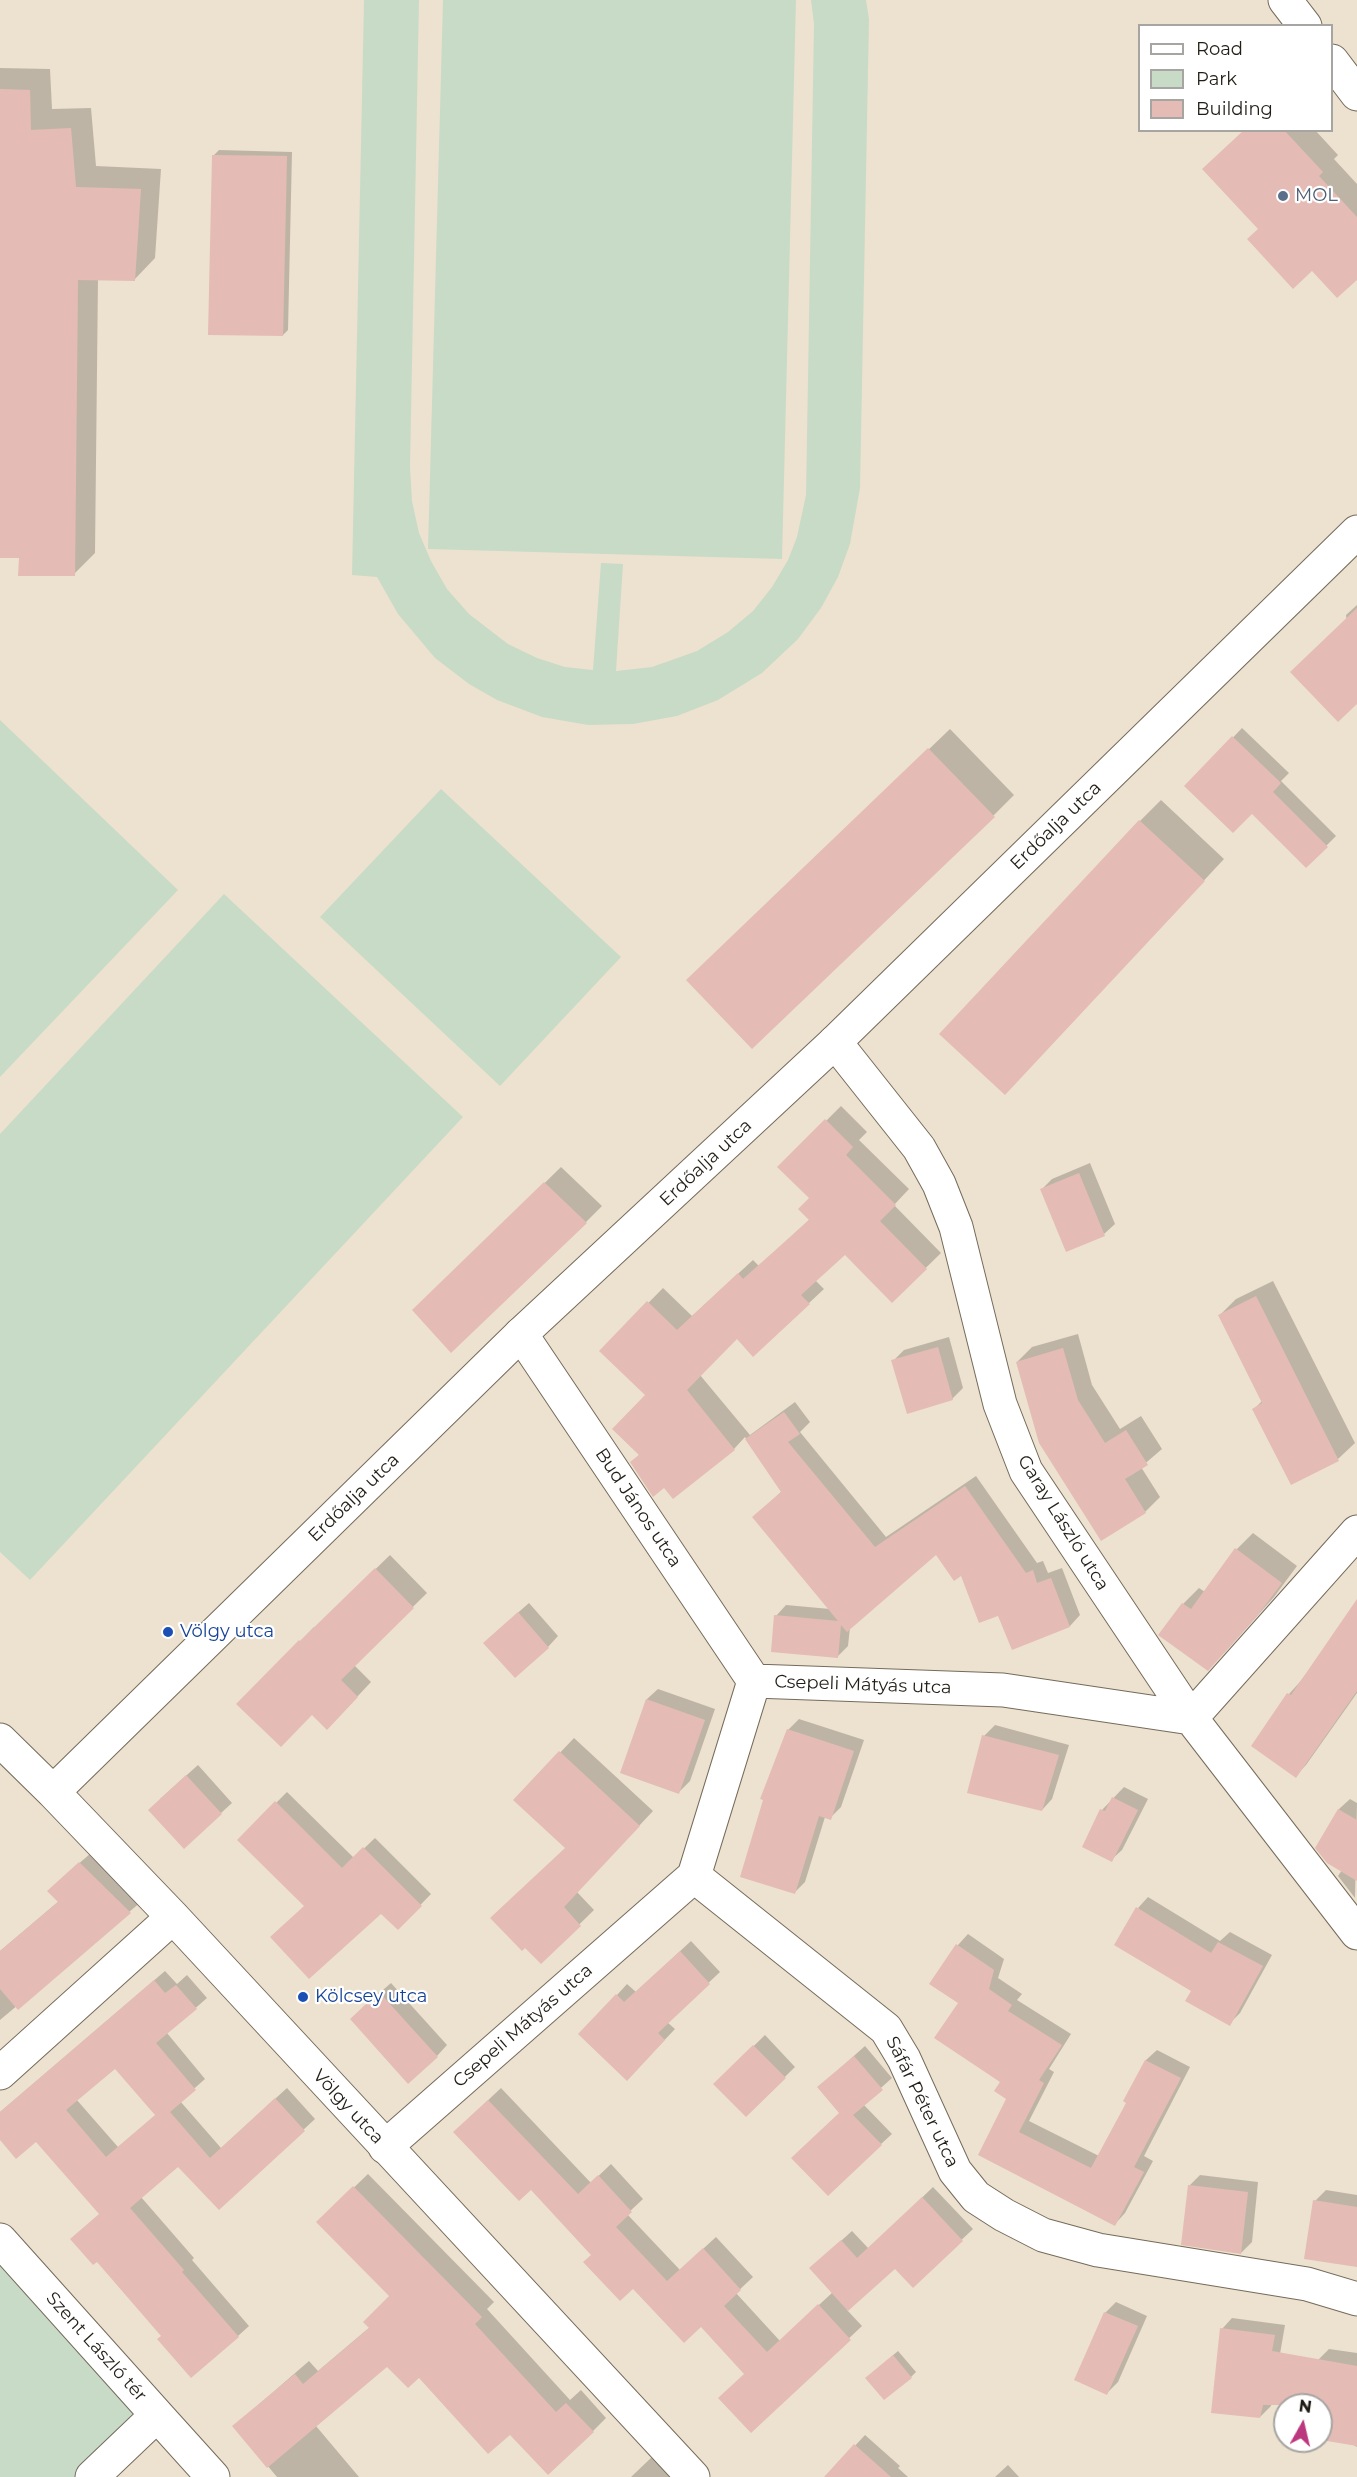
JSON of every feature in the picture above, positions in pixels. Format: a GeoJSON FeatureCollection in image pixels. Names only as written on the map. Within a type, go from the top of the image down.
{"type":"FeatureCollection","features":[{"type":"Feature","properties":{"kind":"street"},"geometry":{"type":"LineString","coordinates":[[1285,0],[1303,24]]}},
{"type":"Feature","properties":{"kind":"street"},"geometry":{"type":"LineString","coordinates":[[1333,62],[1357,94]]}},
{"type":"Feature","properties":{"kind":"street","name":"Erdőalja utca"},"geometry":{"type":"LineString","coordinates":[[53,1792],[521,1334],[835,1042],[1357,532]]}},
{"type":"Feature","properties":{"kind":"street","name":"Garay László utca"},"geometry":{"type":"LineString","coordinates":[[835,1042],[919,1148],[939,1184],[956,1227],[1000,1404],[1026,1471],[1191,1718],[1357,1933]]}},
{"type":"Feature","properties":{"kind":"street","name":"Bud János utca"},"geometry":{"type":"LineString","coordinates":[[521,1334],[754,1681]]}},
{"type":"Feature","properties":{"kind":"street"},"geometry":{"type":"LineString","coordinates":[[1191,1718],[1357,1532]]}},
{"type":"Feature","properties":{"kind":"street","name":"Csepeli Mátyás utca"},"geometry":{"type":"LineString","coordinates":[[385,2147],[694,1876],[754,1681],[1003,1690],[1191,1718]]}},
{"type":"Feature","properties":{"kind":"street","name":"Völgy utca"},"geometry":{"type":"LineString","coordinates":[[0,1740],[173,1917],[693,2477]]}},
{"type":"Feature","properties":{"kind":"street","name":"Sáfár Péter utca"},"geometry":{"type":"LineString","coordinates":[[694,1876],[886,2028],[904,2059],[955,2171],[976,2197],[1004,2215],[1043,2235],[1098,2250],[1307,2284],[1357,2299]]}},
{"type":"Feature","properties":{"kind":"street"},"geometry":{"type":"LineString","coordinates":[[0,2073],[173,1917]]}},
{"type":"Feature","properties":{"kind":"street","name":"Szent László tér"},"geometry":{"type":"LineString","coordinates":[[0,2240],[157,2415],[92,2477]]}},
{"type":"Feature","properties":{"kind":"street"},"geometry":{"type":"LineString","coordinates":[[157,2415],[213,2477]]}},
{"type":"Feature","properties":{"kind":"green space"},"geometry":{"type":"Polygon","coordinates":[[[364,0],[419,0],[410,467],[412,501],[419,533],[447,589],[469,614],[508,644],[537,658],[565,667],[593,670],[601,563],[623,564],[616,671],[652,667],[697,651],[728,632],[753,611],[772,587],[788,560],[797,537],[806,495],[814,24],[811,0],[866,0],[869,19],[860,488],[850,544],[838,577],[821,608],[798,639],[762,673],[718,700],[677,716],[633,724],[588,725],[542,717],[497,700],[469,684],[435,658],[398,614],[377,577],[352,575],[364,0]]]}},
{"type":"Feature","properties":{"kind":"green space"},"geometry":{"type":"Polygon","coordinates":[[[443,0],[796,0],[782,559],[428,549],[443,0]]]}},
{"type":"Feature","properties":{"kind":"green space"},"geometry":{"type":"Polygon","coordinates":[[[0,720],[178,890],[0,1077],[0,720]]]}},
{"type":"Feature","properties":{"kind":"green space"},"geometry":{"type":"Polygon","coordinates":[[[441,789],[621,957],[500,1086],[320,917],[441,789]]]}},
{"type":"Feature","properties":{"kind":"green space"},"geometry":{"type":"Polygon","coordinates":[[[224,894],[463,1117],[30,1580],[0,1552],[0,1134],[224,894]]]}},
{"type":"Feature","properties":{"kind":"green space"},"geometry":{"type":"Polygon","coordinates":[[[0,2240],[157,2415],[92,2477],[0,2477],[0,2240]]]}},
{"type":"Feature","properties":{"kind":"building"},"geometry":{"type":"Polygon","coordinates":[[[0,89],[30,90],[31,130],[71,128],[76,187],[141,189],[135,281],[78,280],[75,576],[18,576],[19,558],[0,558],[0,89]]]}},
{"type":"Feature","properties":{"kind":"building","name":"MOL"},"geometry":{"type":"Polygon","coordinates":[[[1242,132],[1286,132],[1323,172],[1319,176],[1357,217],[1357,280],[1337,298],[1312,271],[1293,289],[1247,239],[1258,229],[1202,169],[1242,132]]]}},
{"type":"Feature","properties":{"kind":"building"},"geometry":{"type":"Polygon","coordinates":[[[212,155],[287,156],[283,336],[208,335],[212,155]]]}},
{"type":"Feature","properties":{"kind":"building"},"geometry":{"type":"Polygon","coordinates":[[[1357,608],[1357,704],[1338,722],[1290,672],[1357,608]]]}},
{"type":"Feature","properties":{"kind":"building"},"geometry":{"type":"Polygon","coordinates":[[[1232,736],[1281,783],[1273,792],[1328,847],[1306,868],[1252,814],[1233,833],[1184,786],[1232,736]]]}},
{"type":"Feature","properties":{"kind":"building"},"geometry":{"type":"Polygon","coordinates":[[[928,748],[995,817],[752,1049],[686,980],[928,748]]]}},
{"type":"Feature","properties":{"kind":"building"},"geometry":{"type":"Polygon","coordinates":[[[1139,820],[1205,881],[1005,1095],[939,1034],[1139,820]]]}},
{"type":"Feature","properties":{"kind":"building"},"geometry":{"type":"Polygon","coordinates":[[[825,1119],[853,1147],[846,1155],[896,1205],[880,1221],[927,1269],[892,1303],[845,1255],[801,1295],[810,1304],[753,1357],[737,1339],[687,1390],[735,1450],[673,1499],[664,1488],[653,1497],[630,1462],[639,1455],[612,1429],[645,1395],[599,1351],[647,1301],[677,1330],[738,1273],[743,1279],[809,1220],[798,1209],[809,1198],[777,1167],[825,1119]]]}},
{"type":"Feature","properties":{"kind":"building"},"geometry":{"type":"Polygon","coordinates":[[[1079,1173],[1105,1236],[1066,1252],[1040,1189],[1079,1173]]]}},
{"type":"Feature","properties":{"kind":"building"},"geometry":{"type":"Polygon","coordinates":[[[544,1182],[587,1223],[451,1353],[412,1310],[544,1182]]]}},
{"type":"Feature","properties":{"kind":"building"},"geometry":{"type":"Polygon","coordinates":[[[1256,1296],[1339,1461],[1291,1485],[1252,1409],[1262,1403],[1218,1315],[1256,1296]]]}},
{"type":"Feature","properties":{"kind":"building"},"geometry":{"type":"Polygon","coordinates":[[[938,1347],[953,1400],[907,1414],[891,1360],[938,1347]]]}},
{"type":"Feature","properties":{"kind":"building"},"geometry":{"type":"Polygon","coordinates":[[[1063,1348],[1078,1400],[1105,1443],[1126,1430],[1148,1465],[1125,1479],[1146,1513],[1101,1541],[1039,1443],[1016,1362],[1063,1348]]]}},
{"type":"Feature","properties":{"kind":"building"},"geometry":{"type":"Polygon","coordinates":[[[784,1412],[800,1434],[788,1442],[875,1547],[965,1486],[1026,1573],[1033,1570],[1037,1583],[1051,1578],[1070,1627],[1012,1650],[998,1616],[979,1623],[961,1576],[954,1581],[936,1555],[847,1632],[841,1625],[838,1658],[771,1652],[774,1615],[838,1621],[752,1517],[781,1492],[745,1439],[784,1412]]]}},
{"type":"Feature","properties":{"kind":"building"},"geometry":{"type":"Polygon","coordinates":[[[1235,1548],[1282,1583],[1258,1615],[1208,1671],[1158,1635],[1182,1603],[1191,1609],[1235,1548]]]}},
{"type":"Feature","properties":{"kind":"building"},"geometry":{"type":"Polygon","coordinates":[[[375,1568],[414,1608],[341,1680],[358,1697],[327,1730],[312,1715],[281,1747],[236,1704],[375,1568]]]}},
{"type":"Feature","properties":{"kind":"building"},"geometry":{"type":"Polygon","coordinates":[[[1357,1599],[1357,1691],[1296,1778],[1251,1746],[1287,1693],[1291,1695],[1357,1599]]]}},
{"type":"Feature","properties":{"kind":"building"},"geometry":{"type":"Polygon","coordinates":[[[518,1612],[549,1648],[515,1678],[483,1643],[518,1612]]]}},
{"type":"Feature","properties":{"kind":"building"},"geometry":{"type":"Polygon","coordinates":[[[646,1699],[705,1720],[679,1794],[620,1773],[646,1699]]]}},
{"type":"Feature","properties":{"kind":"building"},"geometry":{"type":"Polygon","coordinates":[[[787,1729],[854,1751],[831,1820],[819,1816],[795,1894],[740,1877],[763,1800],[760,1799],[787,1729]]]}},
{"type":"Feature","properties":{"kind":"building"},"geometry":{"type":"Polygon","coordinates":[[[982,1735],[1059,1755],[1042,1811],[967,1793],[982,1735]]]}},
{"type":"Feature","properties":{"kind":"building"},"geometry":{"type":"Polygon","coordinates":[[[559,1751],[640,1826],[564,1907],[581,1926],[541,1964],[525,1948],[522,1951],[490,1918],[565,1848],[513,1800],[559,1751]]]}},
{"type":"Feature","properties":{"kind":"building"},"geometry":{"type":"Polygon","coordinates":[[[186,1775],[222,1814],[184,1849],[148,1810],[186,1775]]]}},
{"type":"Feature","properties":{"kind":"building"},"geometry":{"type":"Polygon","coordinates":[[[1112,1797],[1138,1810],[1112,1862],[1082,1847],[1100,1809],[1105,1811],[1112,1797]]]}},
{"type":"Feature","properties":{"kind":"building"},"geometry":{"type":"Polygon","coordinates":[[[275,1801],[342,1868],[363,1847],[422,1906],[398,1930],[381,1914],[309,1979],[270,1937],[304,1906],[237,1840],[275,1801]]]}},
{"type":"Feature","properties":{"kind":"building"},"geometry":{"type":"Polygon","coordinates":[[[1338,1809],[1357,1820],[1357,1881],[1327,1863],[1315,1848],[1338,1809]]]}},
{"type":"Feature","properties":{"kind":"building"},"geometry":{"type":"Polygon","coordinates":[[[79,1862],[131,1913],[18,2010],[0,1989],[0,1951],[58,1902],[47,1891],[79,1862]]]}},
{"type":"Feature","properties":{"kind":"building"},"geometry":{"type":"Polygon","coordinates":[[[1136,1907],[1211,1953],[1218,1942],[1263,1966],[1230,2026],[1185,2001],[1191,1991],[1114,1945],[1136,1907]]]}},
{"type":"Feature","properties":{"kind":"building"},"geometry":{"type":"Polygon","coordinates":[[[956,1944],[994,1970],[989,1989],[1012,2005],[1008,2011],[1062,2045],[1039,2080],[1044,2083],[1019,2132],[1091,2168],[1126,2103],[1123,2101],[1145,2060],[1181,2078],[1134,2167],[1144,2172],[1115,2226],[978,2155],[1006,2099],[994,2091],[1000,2082],[934,2038],[958,2003],[929,1984],[956,1944]]]}},
{"type":"Feature","properties":{"kind":"building"},"geometry":{"type":"Polygon","coordinates":[[[680,1951],[710,1984],[658,2033],[665,2040],[627,2081],[578,2034],[616,1994],[624,2002],[680,1951]]]}},
{"type":"Feature","properties":{"kind":"building"},"geometry":{"type":"Polygon","coordinates":[[[154,1980],[165,1993],[176,1985],[197,2009],[156,2043],[196,2090],[170,2112],[210,2158],[275,2098],[305,2131],[219,2210],[178,2167],[130,2208],[239,2337],[191,2378],[157,2339],[161,2336],[97,2262],[93,2265],[70,2239],[99,2214],[36,2142],[16,2159],[0,2140],[0,2112],[154,1980]],[[115,2069],[66,2110],[106,2157],[155,2115],[115,2069]]]}},
{"type":"Feature","properties":{"kind":"building"},"geometry":{"type":"Polygon","coordinates":[[[379,1992],[438,2057],[408,2084],[350,2019],[379,1992]]]}},
{"type":"Feature","properties":{"kind":"building"},"geometry":{"type":"Polygon","coordinates":[[[753,2045],[786,2078],[746,2117],[713,2084],[753,2045]]]}},
{"type":"Feature","properties":{"kind":"building"},"geometry":{"type":"Polygon","coordinates":[[[854,2056],[883,2090],[853,2115],[882,2145],[828,2196],[791,2158],[839,2113],[817,2087],[854,2056]]]}},
{"type":"Feature","properties":{"kind":"building"},"geometry":{"type":"Polygon","coordinates":[[[488,2100],[578,2194],[598,2175],[632,2212],[616,2227],[667,2281],[703,2248],[741,2290],[724,2306],[767,2352],[818,2304],[851,2340],[751,2433],[718,2398],[744,2374],[701,2327],[684,2343],[633,2289],[620,2301],[583,2262],[591,2255],[531,2190],[519,2201],[453,2132],[488,2100]]]}},
{"type":"Feature","properties":{"kind":"building"},"geometry":{"type":"Polygon","coordinates":[[[1188,2185],[1248,2192],[1241,2254],[1181,2245],[1188,2185]]]}},
{"type":"Feature","properties":{"kind":"building"},"geometry":{"type":"Polygon","coordinates":[[[353,2186],[482,2317],[475,2324],[556,2412],[566,2403],[594,2432],[548,2475],[510,2435],[488,2454],[419,2378],[408,2388],[387,2367],[267,2468],[232,2426],[295,2374],[303,2384],[369,2328],[363,2322],[389,2296],[316,2222],[353,2186]]]}},
{"type":"Feature","properties":{"kind":"building"},"geometry":{"type":"Polygon","coordinates":[[[922,2197],[963,2241],[913,2288],[895,2269],[848,2311],[809,2268],[841,2240],[857,2258],[922,2197]]]}},
{"type":"Feature","properties":{"kind":"building"},"geometry":{"type":"Polygon","coordinates":[[[1313,2200],[1357,2207],[1357,2267],[1304,2259],[1313,2200]]]}},
{"type":"Feature","properties":{"kind":"building"},"geometry":{"type":"Polygon","coordinates":[[[1104,2312],[1138,2326],[1107,2395],[1074,2380],[1104,2312]]]}},
{"type":"Feature","properties":{"kind":"building"},"geometry":{"type":"Polygon","coordinates":[[[1220,2328],[1275,2335],[1272,2351],[1357,2366],[1357,2446],[1333,2442],[1333,2393],[1273,2393],[1273,2405],[1263,2405],[1260,2418],[1211,2413],[1220,2328]]]}},
{"type":"Feature","properties":{"kind":"building"},"geometry":{"type":"Polygon","coordinates":[[[893,2355],[912,2378],[884,2400],[865,2378],[893,2355]]]}},
{"type":"Feature","properties":{"kind":"building"},"geometry":{"type":"Polygon","coordinates":[[[854,2444],[891,2477],[824,2477],[854,2444]]]}},
{"type":"Feature","properties":{"kind":"place","name":"MOL"},"geometry":{"type":"Point","coordinates":[1283,196]}},
{"type":"Feature","properties":{"kind":"place","name":"Völgy utca"},"geometry":{"type":"Point","coordinates":[168,1632]}},
{"type":"Feature","properties":{"kind":"place","name":"Kölcsey utca"},"geometry":{"type":"Point","coordinates":[303,1997]}}]}
